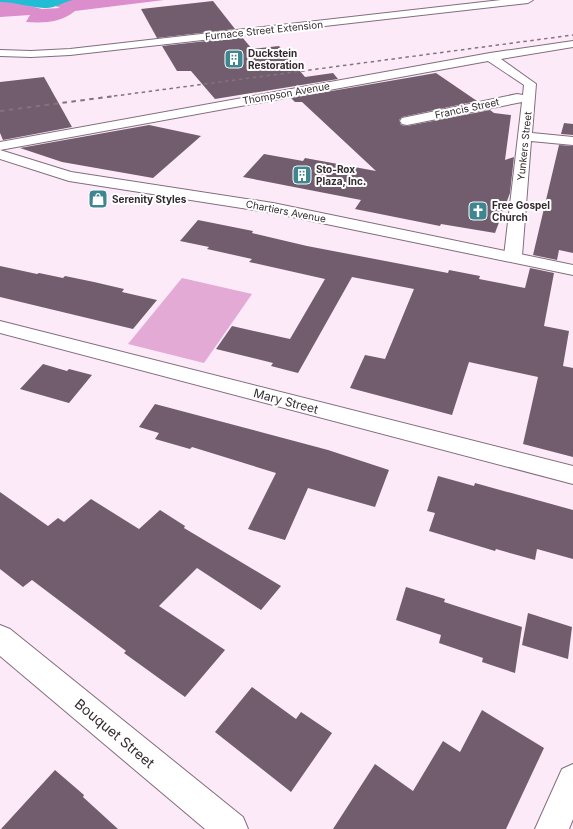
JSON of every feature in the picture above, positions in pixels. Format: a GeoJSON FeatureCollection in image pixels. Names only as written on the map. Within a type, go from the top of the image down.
{"type":"FeatureCollection","features":[{"type":"Feature","properties":{"kind":"street","name":"Furnace Street Extension"},"geometry":{"type":"LineString","coordinates":[[0,53],[31,54],[70,52],[528,0]]}},
{"type":"Feature","properties":{"kind":"street","name":"Thompson Avenue"},"geometry":{"type":"LineString","coordinates":[[0,146],[490,57],[573,44]]}},
{"type":"Feature","properties":{"kind":"street","name":"Yunkers Street"},"geometry":{"type":"LineString","coordinates":[[490,57],[530,84],[513,256]]}},
{"type":"Feature","properties":{"kind":"street","name":"Francis Street"},"geometry":{"type":"LineString","coordinates":[[407,121],[517,98],[528,99]]}},
{"type":"Feature","properties":{"kind":"street"},"geometry":{"type":"LineString","coordinates":[[525,136],[573,142]]}},
{"type":"Feature","properties":{"kind":"street","name":"Chartiers Avenue"},"geometry":{"type":"LineString","coordinates":[[0,154],[69,176],[273,208],[513,256],[573,270]]}},
{"type":"Feature","properties":{"kind":"street","name":"Mary Street"},"geometry":{"type":"LineString","coordinates":[[0,327],[573,475]]}},
{"type":"Feature","properties":{"kind":"street","name":"Bouquet Street"},"geometry":{"type":"LineString","coordinates":[[0,638],[231,829]]}},
{"type":"Feature","properties":{"kind":"street"},"geometry":{"type":"LineString","coordinates":[[552,829],[573,780]]}},
{"type":"Feature","properties":{"kind":"shaded area"},"geometry":{"type":"Polygon","coordinates":[[[58,0],[164,0],[75,11],[64,18],[45,22],[26,22],[30,15],[0,17],[0,1],[21,2],[22,4],[42,9],[60,8],[51,4],[58,0]]]}},
{"type":"Feature","properties":{"kind":"shaded area"},"geometry":{"type":"Polygon","coordinates":[[[182,278],[252,294],[204,363],[128,344],[182,278]]]}},
{"type":"Feature","properties":{"kind":"water"},"geometry":{"type":"Polygon","coordinates":[[[0,0],[74,0],[44,8],[0,2],[0,0]]]}},
{"type":"Feature","properties":{"kind":"building"},"geometry":{"type":"Polygon","coordinates":[[[213,1],[235,29],[157,38],[141,9],[213,1]]]}},
{"type":"Feature","properties":{"kind":"building"},"geometry":{"type":"Polygon","coordinates":[[[242,37],[252,49],[279,46],[305,77],[333,73],[338,79],[215,99],[191,71],[177,71],[162,46],[242,37]]]}},
{"type":"Feature","properties":{"kind":"building"},"geometry":{"type":"Polygon","coordinates":[[[436,73],[477,101],[402,117],[399,120],[401,125],[407,126],[490,110],[494,113],[511,115],[505,160],[514,157],[510,193],[495,233],[441,224],[440,226],[355,209],[361,200],[243,177],[264,154],[303,161],[305,158],[376,171],[302,102],[295,102],[291,98],[436,73]]]}},
{"type":"Feature","properties":{"kind":"building"},"geometry":{"type":"Polygon","coordinates":[[[44,77],[72,127],[3,140],[0,133],[0,82],[44,77]]]}},
{"type":"Feature","properties":{"kind":"building"},"geometry":{"type":"Polygon","coordinates":[[[564,123],[573,124],[573,135],[561,134],[564,123]]]}},
{"type":"Feature","properties":{"kind":"building"},"geometry":{"type":"Polygon","coordinates":[[[149,125],[201,136],[153,178],[62,162],[20,148],[149,125]]]}},
{"type":"Feature","properties":{"kind":"building"},"geometry":{"type":"Polygon","coordinates":[[[559,145],[573,146],[573,253],[559,250],[557,260],[533,255],[559,145]]]}},
{"type":"Feature","properties":{"kind":"building"},"geometry":{"type":"Polygon","coordinates":[[[198,220],[253,231],[252,233],[307,246],[448,273],[449,270],[480,276],[479,279],[525,288],[530,268],[554,273],[544,326],[569,331],[563,366],[573,368],[573,457],[523,444],[538,377],[469,362],[452,415],[350,388],[365,355],[385,359],[414,289],[352,277],[298,373],[271,366],[273,363],[216,349],[232,326],[290,339],[325,279],[249,262],[252,259],[207,249],[209,247],[180,241],[198,220]]]}},
{"type":"Feature","properties":{"kind":"building"},"geometry":{"type":"Polygon","coordinates":[[[0,266],[37,274],[39,273],[63,278],[65,276],[94,282],[124,289],[122,292],[157,300],[133,329],[0,297],[0,266]]]}},
{"type":"Feature","properties":{"kind":"building"},"geometry":{"type":"Polygon","coordinates":[[[43,364],[67,371],[69,369],[92,375],[69,403],[20,389],[43,364]]]}},
{"type":"Feature","properties":{"kind":"building"},"geometry":{"type":"Polygon","coordinates":[[[155,404],[328,450],[389,470],[375,507],[308,488],[285,540],[248,529],[276,473],[192,447],[190,449],[155,439],[159,433],[139,427],[155,404]]]}},
{"type":"Feature","properties":{"kind":"building"},"geometry":{"type":"Polygon","coordinates":[[[438,476],[474,486],[475,483],[573,510],[573,559],[537,549],[535,560],[496,549],[495,551],[429,531],[435,513],[427,511],[438,476]]]}},
{"type":"Feature","properties":{"kind":"building"},"geometry":{"type":"Polygon","coordinates":[[[0,492],[48,526],[58,518],[64,522],[91,499],[139,529],[160,510],[185,526],[184,528],[281,586],[261,610],[197,568],[159,606],[225,650],[185,697],[124,653],[126,651],[32,580],[23,587],[0,569],[0,492]]]}},
{"type":"Feature","properties":{"kind":"building"},"geometry":{"type":"Polygon","coordinates":[[[406,587],[445,599],[444,602],[522,627],[515,673],[482,662],[483,658],[439,643],[441,635],[396,620],[406,587]]]}},
{"type":"Feature","properties":{"kind":"building"},"geometry":{"type":"Polygon","coordinates":[[[528,613],[572,627],[568,659],[522,645],[528,613]]]}},
{"type":"Feature","properties":{"kind":"building"},"geometry":{"type":"Polygon","coordinates":[[[252,687],[296,719],[301,712],[332,733],[291,792],[215,732],[252,687]]]}},
{"type":"Feature","properties":{"kind":"building"},"geometry":{"type":"Polygon","coordinates":[[[482,710],[544,748],[506,829],[333,829],[375,764],[413,791],[443,741],[460,752],[482,710]]]}},
{"type":"Feature","properties":{"kind":"building"},"geometry":{"type":"Polygon","coordinates":[[[55,770],[84,795],[83,797],[118,829],[1,829],[55,770]]]}},
{"type":"Feature","properties":{"kind":"railway"},"geometry":{"type":"LineString","coordinates":[[107,97],[573,35]]}},
{"type":"Feature","properties":{"kind":"railway"},"geometry":{"type":"LineString","coordinates":[[0,111],[115,96]]}},
{"type":"Feature","properties":{"kind":"place","name":"Duckstein Restoration"},"geometry":{"type":"Point","coordinates":[234,59]}},
{"type":"Feature","properties":{"kind":"place","name":"Sto-Rox Plaza, Inc."},"geometry":{"type":"Point","coordinates":[302,175]}},
{"type":"Feature","properties":{"kind":"place","name":"Serenity Styles"},"geometry":{"type":"Point","coordinates":[98,199]}},
{"type":"Feature","properties":{"kind":"place","name":"Free Gospel Church"},"geometry":{"type":"Point","coordinates":[478,211]}}]}
